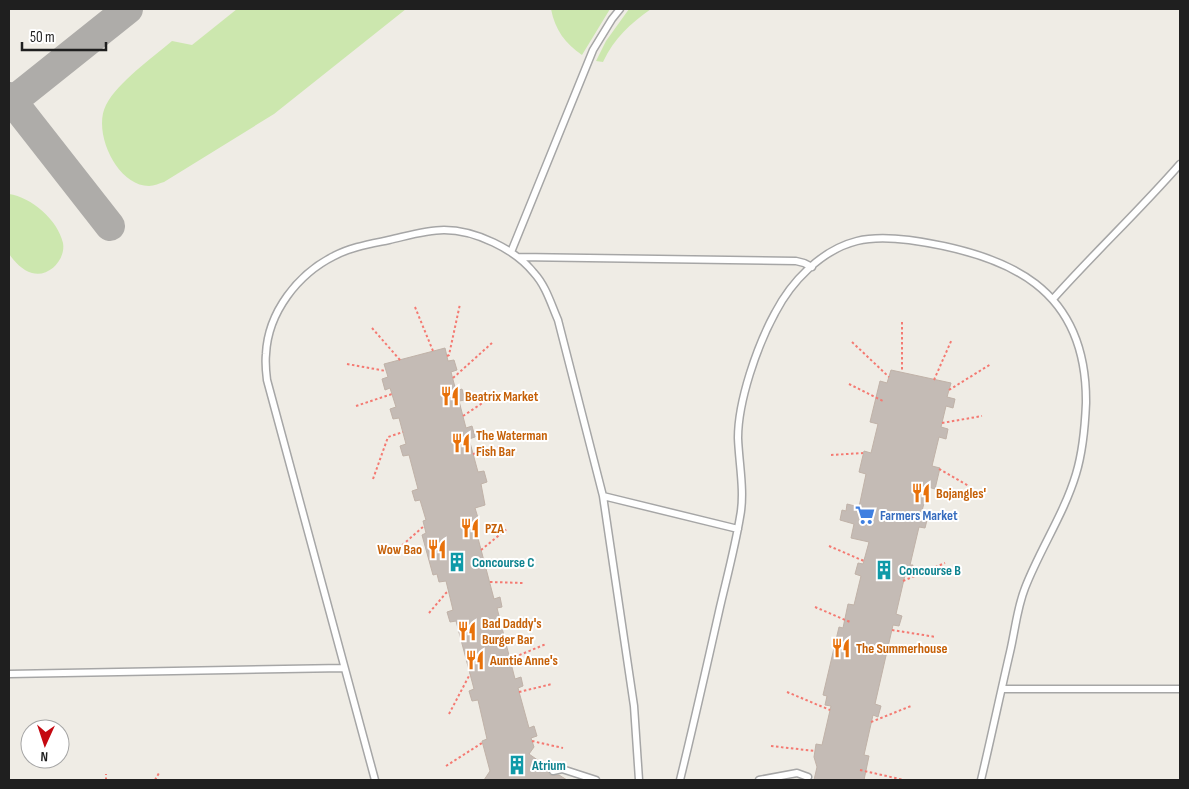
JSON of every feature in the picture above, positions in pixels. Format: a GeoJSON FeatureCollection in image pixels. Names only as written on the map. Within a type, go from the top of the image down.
{"type":"FeatureCollection","features":[{"type":"Feature","properties":{"kind":"lane"},"geometry":{"type":"LineString","coordinates":[[511,252],[593,50],[620,9]]}},
{"type":"Feature","properties":{"kind":"lane"},"geometry":{"type":"LineString","coordinates":[[1052,299],[1077,271],[1153,195],[1180,164]]}},
{"type":"Feature","properties":{"kind":"lane"},"geometry":{"type":"LineString","coordinates":[[375,780],[266,380],[266,353],[271,329],[284,300],[297,283],[334,255],[425,232],[445,230],[487,239],[518,257],[534,273],[548,295],[558,320],[603,496],[634,706],[639,780]]}},
{"type":"Feature","properties":{"kind":"lane"},"geometry":{"type":"LineString","coordinates":[[680,780],[742,513],[738,427],[757,353],[781,302],[798,280],[828,254],[858,240],[876,238],[899,239],[960,250],[999,262],[1018,272],[1036,284],[1065,315],[1074,332],[1084,369],[1086,409],[1082,451],[1076,474],[1062,511],[1024,590],[981,780]]}},
{"type":"Feature","properties":{"kind":"lane"},"geometry":{"type":"LineString","coordinates":[[518,257],[796,261],[804,262],[812,267]]}},
{"type":"Feature","properties":{"kind":"lane"},"geometry":{"type":"LineString","coordinates":[[603,496],[738,529]]}},
{"type":"Feature","properties":{"kind":"lane"},"geometry":{"type":"LineString","coordinates":[[9,674],[344,668]]}},
{"type":"Feature","properties":{"kind":"lane"},"geometry":{"type":"LineString","coordinates":[[1002,689],[1180,690]]}},
{"type":"Feature","properties":{"kind":"lane"},"geometry":{"type":"LineString","coordinates":[[554,771],[562,769],[596,780]]}},
{"type":"Feature","properties":{"kind":"lane"},"geometry":{"type":"LineString","coordinates":[[759,780],[796,773],[808,778]]}},
{"type":"Feature","properties":{"kind":"path"},"geometry":{"type":"LineString","coordinates":[[447,356],[449,355],[460,304]]}},
{"type":"Feature","properties":{"kind":"path"},"geometry":{"type":"LineString","coordinates":[[415,307],[433,351]]}},
{"type":"Feature","properties":{"kind":"path"},"geometry":{"type":"LineString","coordinates":[[902,322],[902,372]]}},
{"type":"Feature","properties":{"kind":"path"},"geometry":{"type":"LineString","coordinates":[[372,328],[400,360]]}},
{"type":"Feature","properties":{"kind":"path"},"geometry":{"type":"LineString","coordinates":[[934,380],[952,339]]}},
{"type":"Feature","properties":{"kind":"path"},"geometry":{"type":"LineString","coordinates":[[852,342],[889,377]]}},
{"type":"Feature","properties":{"kind":"path"},"geometry":{"type":"LineString","coordinates":[[453,378],[492,343]]}},
{"type":"Feature","properties":{"kind":"path"},"geometry":{"type":"LineString","coordinates":[[348,364],[386,371]]}},
{"type":"Feature","properties":{"kind":"path"},"geometry":{"type":"LineString","coordinates":[[949,390],[991,364]]}},
{"type":"Feature","properties":{"kind":"path"},"geometry":{"type":"LineString","coordinates":[[850,384],[883,401]]}},
{"type":"Feature","properties":{"kind":"path"},"geometry":{"type":"LineString","coordinates":[[356,406],[392,394]]}},
{"type":"Feature","properties":{"kind":"path"},"geometry":{"type":"LineString","coordinates":[[463,416],[493,396]]}},
{"type":"Feature","properties":{"kind":"path"},"geometry":{"type":"LineString","coordinates":[[942,423],[982,416]]}},
{"type":"Feature","properties":{"kind":"path"},"geometry":{"type":"LineString","coordinates":[[373,479],[388,437],[403,432]]}},
{"type":"Feature","properties":{"kind":"path"},"geometry":{"type":"LineString","coordinates":[[473,454],[503,446]]}},
{"type":"Feature","properties":{"kind":"path"},"geometry":{"type":"LineString","coordinates":[[831,455],[863,453]]}},
{"type":"Feature","properties":{"kind":"path"},"geometry":{"type":"LineString","coordinates":[[939,469],[969,486]]}},
{"type":"Feature","properties":{"kind":"path"},"geometry":{"type":"LineString","coordinates":[[391,555],[424,526]]}},
{"type":"Feature","properties":{"kind":"path"},"geometry":{"type":"LineString","coordinates":[[481,550],[508,528]]}},
{"type":"Feature","properties":{"kind":"path"},"geometry":{"type":"LineString","coordinates":[[829,546],[864,560]]}},
{"type":"Feature","properties":{"kind":"path"},"geometry":{"type":"LineString","coordinates":[[903,582],[945,563]]}},
{"type":"Feature","properties":{"kind":"path"},"geometry":{"type":"LineString","coordinates":[[490,582],[524,583]]}},
{"type":"Feature","properties":{"kind":"path"},"geometry":{"type":"LineString","coordinates":[[429,613],[448,592]]}},
{"type":"Feature","properties":{"kind":"path"},"geometry":{"type":"LineString","coordinates":[[815,607],[850,622]]}},
{"type":"Feature","properties":{"kind":"path"},"geometry":{"type":"LineString","coordinates":[[892,630],[936,637]]}},
{"type":"Feature","properties":{"kind":"path"},"geometry":{"type":"LineString","coordinates":[[510,659],[546,644]]}},
{"type":"Feature","properties":{"kind":"path"},"geometry":{"type":"LineString","coordinates":[[450,714],[470,674]]}},
{"type":"Feature","properties":{"kind":"path"},"geometry":{"type":"LineString","coordinates":[[519,692],[552,684]]}},
{"type":"Feature","properties":{"kind":"path"},"geometry":{"type":"LineString","coordinates":[[787,692],[830,710]]}},
{"type":"Feature","properties":{"kind":"path"},"geometry":{"type":"LineString","coordinates":[[871,722],[911,706]]}},
{"type":"Feature","properties":{"kind":"path"},"geometry":{"type":"LineString","coordinates":[[532,740],[563,748]]}},
{"type":"Feature","properties":{"kind":"path"},"geometry":{"type":"LineString","coordinates":[[446,766],[482,743]]}},
{"type":"Feature","properties":{"kind":"path"},"geometry":{"type":"LineString","coordinates":[[771,746],[815,751]]}},
{"type":"Feature","properties":{"kind":"path"},"geometry":{"type":"LineString","coordinates":[[860,770],[904,780]]}},
{"type":"Feature","properties":{"kind":"path"},"geometry":{"type":"LineString","coordinates":[[155,780],[159,773]]}},
{"type":"Feature","properties":{"kind":"path"},"geometry":{"type":"LineString","coordinates":[[106,774],[106,780]]}},
{"type":"Feature","properties":{"kind":"green space"},"geometry":{"type":"Polygon","coordinates":[[[237,9],[406,9],[274,114],[164,182],[149,186],[137,184],[118,167],[110,156],[105,142],[102,129],[103,116],[111,96],[127,79],[172,41],[192,45],[237,9]]]}},
{"type":"Feature","properties":{"kind":"green space"},"geometry":{"type":"Polygon","coordinates":[[[551,9],[610,9],[582,55],[571,46],[558,30],[551,9]]]}},
{"type":"Feature","properties":{"kind":"green space"},"geometry":{"type":"Polygon","coordinates":[[[629,9],[651,9],[623,32],[607,53],[603,62],[596,61],[606,41],[629,9]]]}},
{"type":"Feature","properties":{"kind":"green space"},"geometry":{"type":"Polygon","coordinates":[[[9,194],[26,200],[42,211],[50,218],[60,234],[63,243],[62,255],[55,266],[44,273],[28,272],[9,254],[9,194]]]}},
{"type":"Feature","properties":{"kind":"building","name":"Concourse C"},"geometry":{"type":"Polygon","coordinates":[[[445,348],[448,361],[454,360],[457,370],[451,372],[456,391],[462,389],[465,400],[459,401],[466,428],[472,426],[475,437],[469,439],[478,472],[484,471],[487,482],[481,484],[485,505],[475,508],[479,521],[474,523],[494,599],[500,597],[502,607],[497,608],[515,679],[521,677],[523,686],[518,688],[529,728],[534,726],[537,736],[531,738],[534,747],[529,754],[549,768],[548,772],[550,775],[559,775],[567,780],[484,780],[490,771],[482,741],[487,739],[478,700],[472,701],[469,691],[474,689],[456,621],[450,622],[447,612],[453,610],[446,581],[439,582],[437,574],[433,575],[422,535],[426,533],[423,521],[426,520],[420,500],[415,501],[412,491],[418,489],[409,455],[403,456],[400,446],[406,444],[399,418],[393,419],[390,409],[396,407],[390,388],[385,390],[382,379],[388,377],[384,364],[445,348]]]}},
{"type":"Feature","properties":{"kind":"building","name":"Concourse B"},"geometry":{"type":"Polygon","coordinates":[[[891,370],[951,383],[947,397],[955,399],[953,408],[946,406],[941,427],[948,429],[946,439],[939,437],[932,466],[940,468],[935,489],[928,487],[921,515],[928,516],[925,528],[919,527],[910,565],[913,565],[910,576],[905,575],[896,614],[902,616],[899,626],[893,625],[875,704],[881,706],[878,717],[873,715],[864,755],[869,756],[864,780],[814,780],[817,767],[814,757],[816,744],[822,745],[831,706],[825,705],[827,696],[823,695],[839,627],[843,628],[848,604],[854,605],[861,576],[855,574],[858,563],[863,564],[869,542],[851,538],[854,524],[840,520],[842,510],[846,511],[847,504],[859,507],[866,474],[859,472],[864,451],[871,453],[878,424],[870,422],[880,381],[887,383],[891,370]]]}},
{"type":"Feature","properties":{"kind":"taxiway"},"geometry":{"type":"LineString","coordinates":[[9,104],[128,9]]}},
{"type":"Feature","properties":{"kind":"taxiway"},"geometry":{"type":"LineString","coordinates":[[9,97],[110,226]]}},
{"type":"Feature","properties":{"kind":"place","name":"Beatrix Market"},"geometry":{"type":"Point","coordinates":[450,396]}},
{"type":"Feature","properties":{"kind":"place","name":"The Waterman Fish Bar"},"geometry":{"type":"Point","coordinates":[461,443]}},
{"type":"Feature","properties":{"kind":"place","name":"Bojangles'"},"geometry":{"type":"Point","coordinates":[921,493]}},
{"type":"Feature","properties":{"kind":"place","name":"Farmers Market"},"geometry":{"type":"Point","coordinates":[865,515]}},
{"type":"Feature","properties":{"kind":"place","name":"PZA"},"geometry":{"type":"Point","coordinates":[470,528]}},
{"type":"Feature","properties":{"kind":"place","name":"Wow Bao"},"geometry":{"type":"Point","coordinates":[437,549]}},
{"type":"Feature","properties":{"kind":"place","name":"Concourse C"},"geometry":{"type":"Point","coordinates":[457,562]}},
{"type":"Feature","properties":{"kind":"place","name":"Concourse B"},"geometry":{"type":"Point","coordinates":[884,570]}},
{"type":"Feature","properties":{"kind":"place","name":"Bad Daddy's Burger Bar"},"geometry":{"type":"Point","coordinates":[467,631]}},
{"type":"Feature","properties":{"kind":"place","name":"The Summerhouse"},"geometry":{"type":"Point","coordinates":[841,648]}},
{"type":"Feature","properties":{"kind":"place","name":"Auntie Anne's"},"geometry":{"type":"Point","coordinates":[475,660]}},
{"type":"Feature","properties":{"kind":"place","name":"Atrium"},"geometry":{"type":"Point","coordinates":[517,765]}}]}
